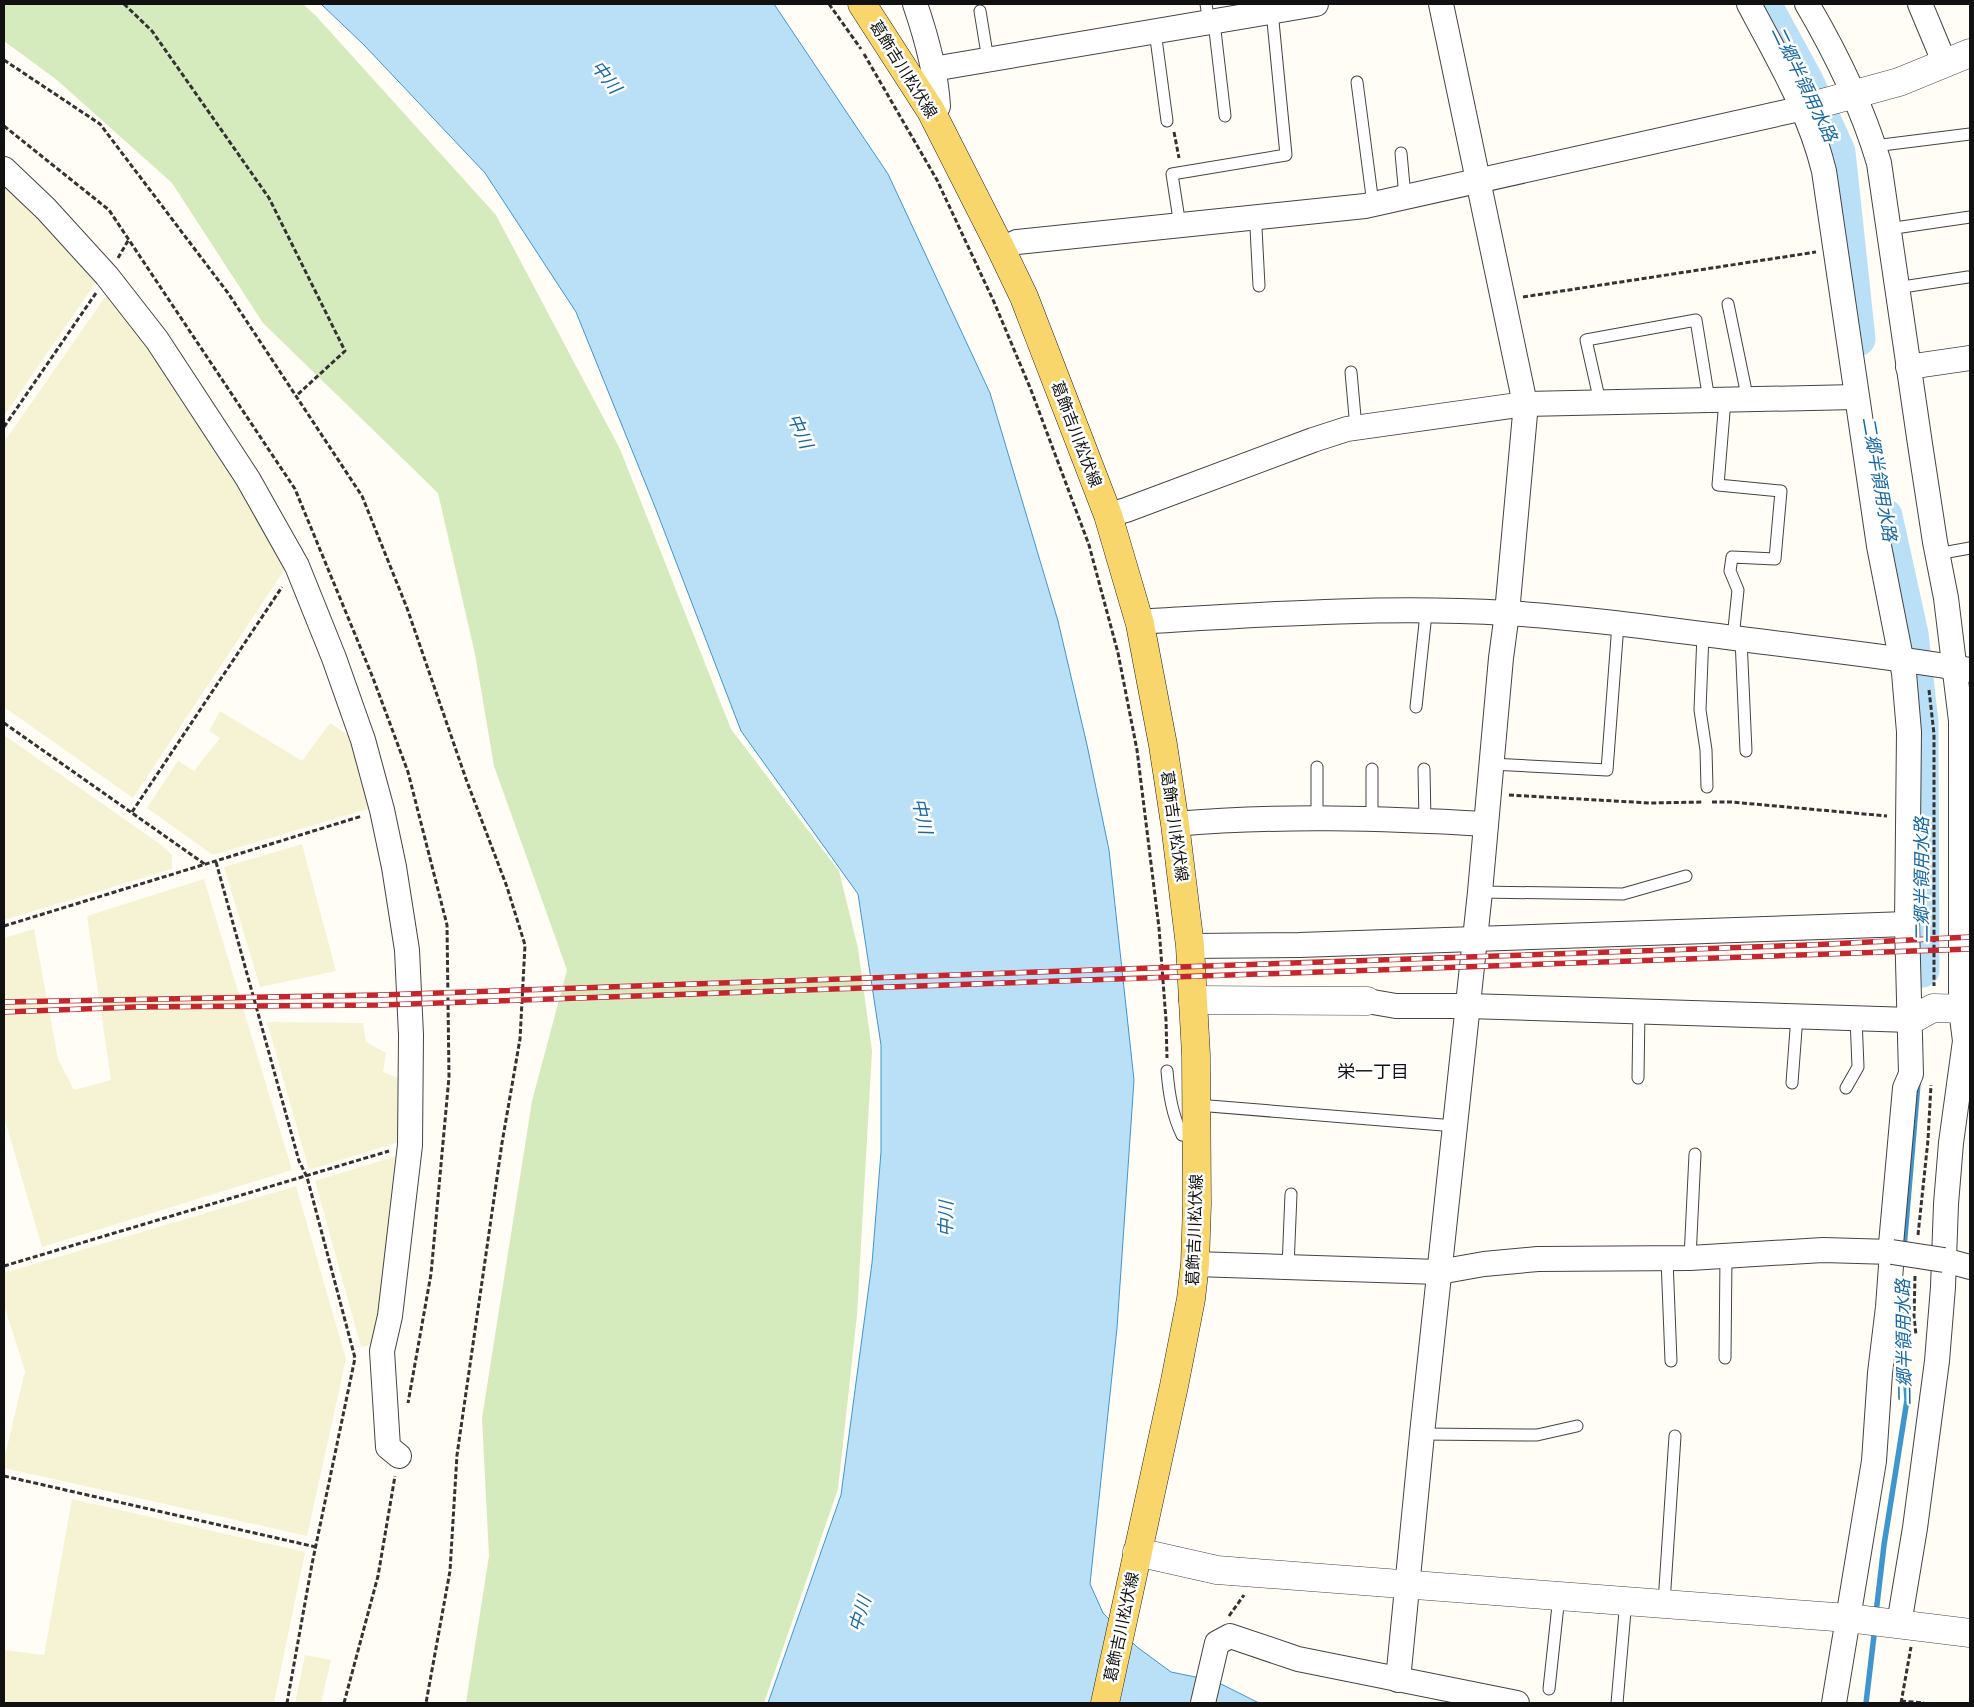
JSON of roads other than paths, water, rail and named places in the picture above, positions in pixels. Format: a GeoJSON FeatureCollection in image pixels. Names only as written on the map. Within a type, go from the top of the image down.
{"type":"FeatureCollection","features":[{"type":"Feature","properties":{"kind":"main road","name":"葛飾吉川松伏線"},"geometry":{"type":"LineString","coordinates":[[862,4],[931,111],[1001,249],[1024,297],[1108,515],[1140,624],[1163,746],[1175,824],[1190,946],[1193,1000],[1198,1204],[1195,1264],[1191,1299],[1174,1386],[1105,1703]]}},
{"type":"Feature","properties":{"kind":"street"},"geometry":{"type":"LineString","coordinates":[[915,4],[933,69],[938,106],[931,111]]}},
{"type":"Feature","properties":{"kind":"street"},"geometry":{"type":"LineString","coordinates":[[933,69],[1155,31],[1210,16],[1272,11],[1316,4]]}},
{"type":"Feature","properties":{"kind":"street"},"geometry":{"type":"LineString","coordinates":[[1398,1680],[1454,1126],[1480,892],[1500,658],[1507,613],[1525,404],[1441,4]]}},
{"type":"Feature","properties":{"kind":"street"},"geometry":{"type":"LineString","coordinates":[[1749,4],[1804,108],[1817,143],[1824,171],[1879,546],[1902,658],[1910,732],[1907,924],[1911,1074],[1905,1088],[1874,1461],[1851,1618],[1834,1703]]}},
{"type":"Feature","properties":{"kind":"street"},"geometry":{"type":"LineString","coordinates":[[1807,4],[1854,93],[1879,163],[1908,367],[1937,554],[1946,598],[1966,773],[1966,1009],[1962,1115],[1946,1204],[1943,1296],[1931,1407],[1902,1625]]}},
{"type":"Feature","properties":{"kind":"street"},"geometry":{"type":"LineString","coordinates":[[1920,4],[1945,64]]}},
{"type":"Feature","properties":{"kind":"street"},"geometry":{"type":"LineString","coordinates":[[1001,249],[1017,242],[1373,204],[1804,108],[1899,82],[1970,53]]}},
{"type":"Feature","properties":{"kind":"street"},"geometry":{"type":"LineString","coordinates":[[4,169],[46,209],[107,276],[157,340],[248,479],[297,566],[334,658],[363,740],[382,810],[394,866],[407,950],[411,1035],[410,1145],[390,1316],[382,1351],[388,1447],[399,1456]]}},
{"type":"Feature","properties":{"kind":"street"},"geometry":{"type":"LineString","coordinates":[[1908,367],[1970,358]]}},
{"type":"Feature","properties":{"kind":"street"},"geometry":{"type":"LineString","coordinates":[[1108,515],[1313,440],[1356,428],[1525,404],[1856,397]]}},
{"type":"Feature","properties":{"kind":"street"},"geometry":{"type":"LineString","coordinates":[[1140,624],[1152,621],[1274,614],[1423,611],[1507,613],[1737,638],[1902,658],[1955,667]]}},
{"type":"Feature","properties":{"kind":"street"},"geometry":{"type":"LineString","coordinates":[[1175,824],[1239,819],[1316,818],[1486,824]]}},
{"type":"Feature","properties":{"kind":"street"},"geometry":{"type":"LineString","coordinates":[[1190,946],[1299,945],[1907,924]]}},
{"type":"Feature","properties":{"kind":"street"},"geometry":{"type":"LineString","coordinates":[[1193,1000],[1367,1002],[1396,1006],[1467,1006],[1911,1020],[1933,1008],[1966,1009]]}},
{"type":"Feature","properties":{"kind":"street"},"geometry":{"type":"LineString","coordinates":[[1195,1264],[1439,1272],[1484,1264],[1538,1259],[1667,1259],[1823,1250],[1892,1252],[1944,1260],[1970,1267]]}},
{"type":"Feature","properties":{"kind":"street"},"geometry":{"type":"LineString","coordinates":[[1137,1552],[1198,1567],[1262,1574],[1851,1618],[1970,1633],[1970,1628]]}},
{"type":"Feature","properties":{"kind":"street"},"geometry":{"type":"LineString","coordinates":[[1204,1703],[1217,1643],[1230,1636],[1298,1660],[1517,1703]]}},
{"type":"Feature","properties":{"kind":"lane"},"geometry":{"type":"LineString","coordinates":[[980,11],[988,60]]}},
{"type":"Feature","properties":{"kind":"lane"},"geometry":{"type":"LineString","coordinates":[[1180,226],[1172,174],[1286,155],[1272,11]]}},
{"type":"Feature","properties":{"kind":"lane"},"geometry":{"type":"LineString","coordinates":[[1210,16],[1225,116]]}},
{"type":"Feature","properties":{"kind":"lane"},"geometry":{"type":"LineString","coordinates":[[1155,31],[1167,121]]}},
{"type":"Feature","properties":{"kind":"lane"},"geometry":{"type":"LineString","coordinates":[[1357,82],[1373,204]]}},
{"type":"Feature","properties":{"kind":"lane"},"geometry":{"type":"LineString","coordinates":[[1874,146],[1970,134]]}},
{"type":"Feature","properties":{"kind":"lane"},"geometry":{"type":"LineString","coordinates":[[1401,153],[1405,197]]}},
{"type":"Feature","properties":{"kind":"lane"},"geometry":{"type":"LineString","coordinates":[[1888,229],[1970,217]]}},
{"type":"Feature","properties":{"kind":"lane"},"geometry":{"type":"LineString","coordinates":[[1254,218],[1259,286]]}},
{"type":"Feature","properties":{"kind":"lane"},"geometry":{"type":"LineString","coordinates":[[1896,288],[1968,277]]}},
{"type":"Feature","properties":{"kind":"lane"},"geometry":{"type":"LineString","coordinates":[[1727,400],[1745,386],[1728,304]]}},
{"type":"Feature","properties":{"kind":"lane"},"geometry":{"type":"LineString","coordinates":[[1600,402],[1586,340],[1696,320],[1727,400],[1718,486],[1781,491],[1775,559],[1732,557],[1730,571],[1738,590],[1737,638],[1746,751]]}},
{"type":"Feature","properties":{"kind":"lane"},"geometry":{"type":"LineString","coordinates":[[1351,372],[1356,428]]}},
{"type":"Feature","properties":{"kind":"lane"},"geometry":{"type":"LineString","coordinates":[[1937,554],[1970,548]]}},
{"type":"Feature","properties":{"kind":"lane"},"geometry":{"type":"LineString","coordinates":[[1416,707],[1425,622],[1423,611]]}},
{"type":"Feature","properties":{"kind":"lane"},"geometry":{"type":"LineString","coordinates":[[1491,764],[1608,770],[1618,624]]}},
{"type":"Feature","properties":{"kind":"lane"},"geometry":{"type":"LineString","coordinates":[[1703,634],[1700,710],[1706,750],[1707,787]]}},
{"type":"Feature","properties":{"kind":"lane"},"geometry":{"type":"LineString","coordinates":[[1316,818],[1317,767]]}},
{"type":"Feature","properties":{"kind":"lane"},"geometry":{"type":"LineString","coordinates":[[1372,769],[1372,819]]}},
{"type":"Feature","properties":{"kind":"lane"},"geometry":{"type":"LineString","coordinates":[[1424,769],[1425,821]]}},
{"type":"Feature","properties":{"kind":"lane"},"geometry":{"type":"LineString","coordinates":[[1480,892],[1623,894],[1686,876]]}},
{"type":"Feature","properties":{"kind":"lane"},"geometry":{"type":"LineString","coordinates":[[1638,1078],[1639,1012]]}},
{"type":"Feature","properties":{"kind":"lane"},"geometry":{"type":"LineString","coordinates":[[1792,1083],[1797,1016]]}},
{"type":"Feature","properties":{"kind":"lane"},"geometry":{"type":"LineString","coordinates":[[1846,1088],[1858,1067],[1856,1018]]}},
{"type":"Feature","properties":{"kind":"lane"},"geometry":{"type":"LineString","coordinates":[[1167,1071],[1169,1093],[1175,1119],[1182,1135],[1197,1135]]}},
{"type":"Feature","properties":{"kind":"lane"},"geometry":{"type":"LineString","coordinates":[[1197,1105],[1454,1126]]}},
{"type":"Feature","properties":{"kind":"lane"},"geometry":{"type":"LineString","coordinates":[[1690,1258],[1695,1154]]}},
{"type":"Feature","properties":{"kind":"lane"},"geometry":{"type":"LineString","coordinates":[[1288,1267],[1291,1194]]}},
{"type":"Feature","properties":{"kind":"lane"},"geometry":{"type":"LineString","coordinates":[[1725,1358],[1726,1256]]}},
{"type":"Feature","properties":{"kind":"lane"},"geometry":{"type":"LineString","coordinates":[[1667,1259],[1671,1361]]}},
{"type":"Feature","properties":{"kind":"lane"},"geometry":{"type":"LineString","coordinates":[[1422,1434],[1537,1435],[1577,1426]]}},
{"type":"Feature","properties":{"kind":"lane"},"geometry":{"type":"LineString","coordinates":[[1664,1603],[1675,1436]]}},
{"type":"Feature","properties":{"kind":"lane"},"geometry":{"type":"LineString","coordinates":[[1549,1689],[1559,1596]]}},
{"type":"Feature","properties":{"kind":"lane"},"geometry":{"type":"LineString","coordinates":[[1617,1703],[1626,1600]]}},
{"type":"Feature","properties":{"kind":"water","name":"中川"},"geometry":{"type":"Polygon","coordinates":[[[321,4],[774,4],[888,174],[990,393],[1058,621],[1109,850],[1134,1080],[1117,1328],[1090,1584],[1103,1613],[1137,1647],[1171,1672],[1215,1681],[1259,1703],[768,1703],[841,1495],[872,1263],[881,1152],[881,1045],[858,894],[741,731],[655,507],[576,312],[485,173],[364,45],[321,4]]]}},
{"type":"Feature","properties":{"kind":"waterway","name":"二郷半領用水路"},"geometry":{"type":"LineString","coordinates":[[1764,4],[1806,81],[1838,152],[1858,339]]}},
{"type":"Feature","properties":{"kind":"waterway","name":"二郷半領用水路"},"geometry":{"type":"LineString","coordinates":[[1885,516],[1911,634],[1921,723],[1922,970]]}},
{"type":"Feature","properties":{"kind":"waterway","name":"二郷半領用水路"},"geometry":{"type":"LineString","coordinates":[[1904,1248],[1918,1083]]}},
{"type":"Feature","properties":{"kind":"waterway","name":"二郷半領用水路"},"geometry":{"type":"LineString","coordinates":[[1876,1613],[1884,1545],[1907,1400],[1900,1295]]}},
{"type":"Feature","properties":{"kind":"waterway","name":"二郷半領用水路"},"geometry":{"type":"LineString","coordinates":[[1866,1703],[1875,1627]]}},
{"type":"Feature","properties":{"kind":"railway"},"geometry":{"type":"LineString","coordinates":[[4,1002],[380,995],[1809,945],[1970,937]]}},
{"type":"Feature","properties":{"kind":"railway"},"geometry":{"type":"LineString","coordinates":[[4,1012],[135,1007],[381,1005],[1970,949]]}},
{"type":"Feature","properties":{"kind":"district","name":"栄一丁目"},"geometry":{"type":"Point","coordinates":[1373,1072]}}]}
